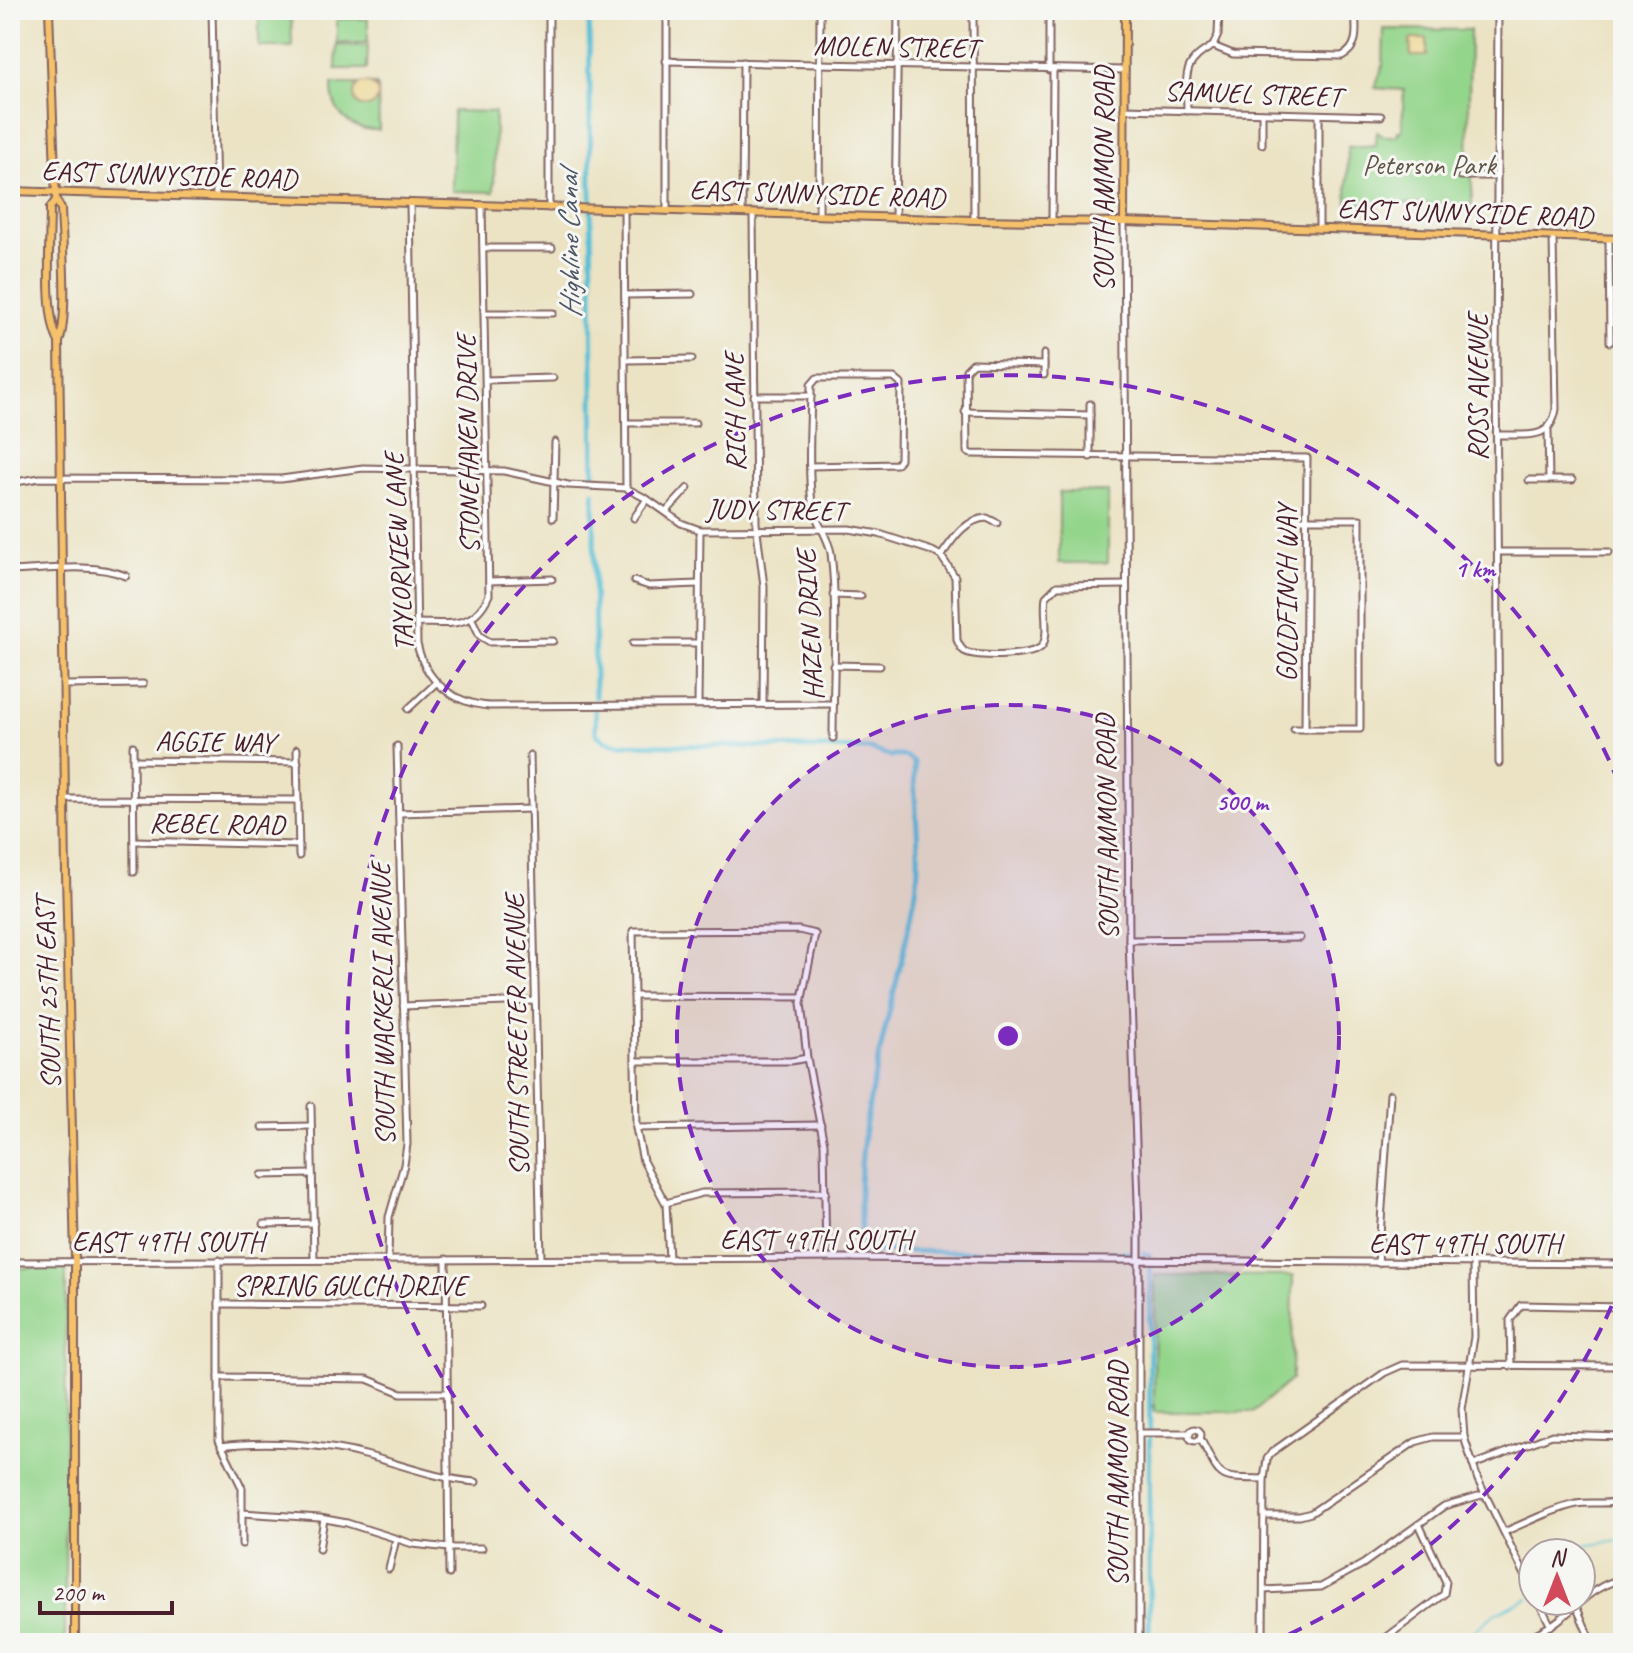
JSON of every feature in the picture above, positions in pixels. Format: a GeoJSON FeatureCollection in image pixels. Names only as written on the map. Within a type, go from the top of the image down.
{"type":"FeatureCollection","features":[{"type":"Feature","properties":{"kind":"main road","name":"SOUTH 25TH EAST"},"geometry":{"type":"LineString","coordinates":[[49,10],[56,200],[61,209],[62,269],[63,332],[59,342],[75,1261],[75,1643]]}},
{"type":"Feature","properties":{"kind":"main road","name":"SOUTH AMMON ROAD"},"geometry":{"type":"LineString","coordinates":[[1124,222],[1125,10]]}},
{"type":"Feature","properties":{"kind":"main road","name":"EAST SUNNYSIDE ROAD"},"geometry":{"type":"LineString","coordinates":[[10,191],[1623,239]]}},
{"type":"Feature","properties":{"kind":"main road","name":"SOUTH 25TH EAST"},"geometry":{"type":"LineString","coordinates":[[56,200],[50,208],[50,272],[53,332],[59,342]]}},
{"type":"Feature","properties":{"kind":"street"},"geometry":{"type":"LineString","coordinates":[[212,10],[216,197]]}},
{"type":"Feature","properties":{"kind":"street"},"geometry":{"type":"LineString","coordinates":[[549,10],[549,208]]}},
{"type":"Feature","properties":{"kind":"street"},"geometry":{"type":"LineString","coordinates":[[667,10],[667,211]]}},
{"type":"Feature","properties":{"kind":"street"},"geometry":{"type":"LineString","coordinates":[[819,215],[820,10]]}},
{"type":"Feature","properties":{"kind":"street"},"geometry":{"type":"LineString","coordinates":[[895,217],[898,10]]}},
{"type":"Feature","properties":{"kind":"street"},"geometry":{"type":"LineString","coordinates":[[973,10],[974,220]]}},
{"type":"Feature","properties":{"kind":"street"},"geometry":{"type":"LineString","coordinates":[[1049,10],[1052,221]]}},
{"type":"Feature","properties":{"kind":"street"},"geometry":{"type":"LineString","coordinates":[[1187,111],[1186,69],[1192,60],[1213,46],[1218,35],[1219,10]]}},
{"type":"Feature","properties":{"kind":"street"},"geometry":{"type":"LineString","coordinates":[[1213,46],[1233,54],[1342,56],[1352,50],[1355,42],[1355,10]]}},
{"type":"Feature","properties":{"kind":"street","name":"ROSS AVENUE"},"geometry":{"type":"LineString","coordinates":[[1498,10],[1496,368],[1499,763]]}},
{"type":"Feature","properties":{"kind":"street","name":"MOLEN STREET"},"geometry":{"type":"LineString","coordinates":[[666,61],[1125,70]]}},
{"type":"Feature","properties":{"kind":"street"},"geometry":{"type":"LineString","coordinates":[[742,213],[743,62]]}},
{"type":"Feature","properties":{"kind":"street","name":"SAMUEL STREET"},"geometry":{"type":"LineString","coordinates":[[1124,109],[1381,116]]}},
{"type":"Feature","properties":{"kind":"street"},"geometry":{"type":"LineString","coordinates":[[1262,113],[1262,144]]}},
{"type":"Feature","properties":{"kind":"street"},"geometry":{"type":"LineString","coordinates":[[1319,115],[1319,229]]}},
{"type":"Feature","properties":{"kind":"street"},"geometry":{"type":"LineString","coordinates":[[1461,176],[1497,176]]}},
{"type":"Feature","properties":{"kind":"street","name":"TAYLORVIEW LANE"},"geometry":{"type":"LineString","coordinates":[[410,203],[417,623],[419,652],[436,683],[455,698],[489,706],[833,704]]}},
{"type":"Feature","properties":{"kind":"street","name":"STONEHAVEN DRIVE"},"geometry":{"type":"LineString","coordinates":[[472,619],[479,614],[489,595],[482,206]]}},
{"type":"Feature","properties":{"kind":"street"},"geometry":{"type":"LineString","coordinates":[[624,210],[626,488]]}},
{"type":"Feature","properties":{"kind":"street","name":"RICH LANE"},"geometry":{"type":"LineString","coordinates":[[753,213],[756,530],[764,586],[763,704]]}},
{"type":"Feature","properties":{"kind":"street","name":"SOUTH AMMON ROAD"},"geometry":{"type":"LineString","coordinates":[[1124,222],[1129,940],[1141,1433],[1139,1643]]}},
{"type":"Feature","properties":{"kind":"street"},"geometry":{"type":"LineString","coordinates":[[1498,435],[1539,433],[1553,423],[1556,409],[1553,237]]}},
{"type":"Feature","properties":{"kind":"street"},"geometry":{"type":"LineString","coordinates":[[1609,239],[1610,342]]}},
{"type":"Feature","properties":{"kind":"street"},"geometry":{"type":"LineString","coordinates":[[484,248],[552,248]]}},
{"type":"Feature","properties":{"kind":"street"},"geometry":{"type":"LineString","coordinates":[[625,295],[692,294]]}},
{"type":"Feature","properties":{"kind":"street"},"geometry":{"type":"LineString","coordinates":[[485,313],[553,313]]}},
{"type":"Feature","properties":{"kind":"street"},"geometry":{"type":"LineString","coordinates":[[1044,354],[1044,375]]}},
{"type":"Feature","properties":{"kind":"street"},"geometry":{"type":"LineString","coordinates":[[627,360],[692,359]]}},
{"type":"Feature","properties":{"kind":"street"},"geometry":{"type":"LineString","coordinates":[[1044,365],[973,363],[968,366],[965,412],[967,452],[1126,458]]}},
{"type":"Feature","properties":{"kind":"street"},"geometry":{"type":"LineString","coordinates":[[486,380],[553,378]]}},
{"type":"Feature","properties":{"kind":"street"},"geometry":{"type":"LineString","coordinates":[[754,396],[811,396],[811,385],[817,378],[894,378],[901,384],[900,459],[897,464],[811,466]]}},
{"type":"Feature","properties":{"kind":"street","name":"HAZEN DRIVE"},"geometry":{"type":"LineString","coordinates":[[811,396],[811,502],[830,550],[833,595],[833,738]]}},
{"type":"Feature","properties":{"kind":"street"},"geometry":{"type":"LineString","coordinates":[[1090,404],[1090,457]]}},
{"type":"Feature","properties":{"kind":"street"},"geometry":{"type":"LineString","coordinates":[[965,412],[1090,415]]}},
{"type":"Feature","properties":{"kind":"street"},"geometry":{"type":"LineString","coordinates":[[627,423],[695,423]]}},
{"type":"Feature","properties":{"kind":"street"},"geometry":{"type":"LineString","coordinates":[[1548,429],[1549,480]]}},
{"type":"Feature","properties":{"kind":"street"},"geometry":{"type":"LineString","coordinates":[[553,518],[555,442]]}},
{"type":"Feature","properties":{"kind":"street","name":"GOLDFINCH WAY"},"geometry":{"type":"LineString","coordinates":[[1126,458],[1307,458],[1305,729]]}},
{"type":"Feature","properties":{"kind":"street","name":"JUDY STREET"},"geometry":{"type":"LineString","coordinates":[[10,483],[61,478],[281,479],[349,469],[488,470],[626,488],[681,523],[700,530],[849,529],[879,534],[941,556]]}},
{"type":"Feature","properties":{"kind":"street"},"geometry":{"type":"LineString","coordinates":[[1529,480],[1572,480]]}},
{"type":"Feature","properties":{"kind":"street"},"geometry":{"type":"LineString","coordinates":[[666,512],[688,488]]}},
{"type":"Feature","properties":{"kind":"street"},"geometry":{"type":"LineString","coordinates":[[634,518],[647,499]]}},
{"type":"Feature","properties":{"kind":"street"},"geometry":{"type":"LineString","coordinates":[[997,523],[987,518],[974,521],[959,533],[941,556],[950,567],[957,585],[957,640],[961,649],[972,654],[1026,655],[1037,651],[1044,640],[1046,597],[1057,586],[1126,585]]}},
{"type":"Feature","properties":{"kind":"street"},"geometry":{"type":"LineString","coordinates":[[1292,519],[1360,519],[1360,729],[1294,729]]}},
{"type":"Feature","properties":{"kind":"street"},"geometry":{"type":"LineString","coordinates":[[698,704],[700,530]]}},
{"type":"Feature","properties":{"kind":"street"},"geometry":{"type":"LineString","coordinates":[[1498,552],[1609,552]]}},
{"type":"Feature","properties":{"kind":"street"},"geometry":{"type":"LineString","coordinates":[[10,571],[99,570],[126,576]]}},
{"type":"Feature","properties":{"kind":"street"},"geometry":{"type":"LineString","coordinates":[[489,581],[552,579]]}},
{"type":"Feature","properties":{"kind":"street"},"geometry":{"type":"LineString","coordinates":[[634,581],[649,586],[698,584]]}},
{"type":"Feature","properties":{"kind":"street"},"geometry":{"type":"LineString","coordinates":[[833,595],[861,596]]}},
{"type":"Feature","properties":{"kind":"street"},"geometry":{"type":"LineString","coordinates":[[417,623],[472,619],[480,636],[490,642],[553,641]]}},
{"type":"Feature","properties":{"kind":"street"},"geometry":{"type":"LineString","coordinates":[[633,643],[697,643]]}},
{"type":"Feature","properties":{"kind":"street"},"geometry":{"type":"LineString","coordinates":[[833,665],[880,666]]}},
{"type":"Feature","properties":{"kind":"street"},"geometry":{"type":"LineString","coordinates":[[408,709],[436,683]]}},
{"type":"Feature","properties":{"kind":"street"},"geometry":{"type":"LineString","coordinates":[[65,685],[143,684]]}},
{"type":"Feature","properties":{"kind":"street"},"geometry":{"type":"LineString","coordinates":[[133,746],[134,872]]}},
{"type":"Feature","properties":{"kind":"street","name":"SOUTH WACKERLI AVENUE"},"geometry":{"type":"LineString","coordinates":[[388,1259],[389,1217],[407,1144],[397,746]]}},
{"type":"Feature","properties":{"kind":"street"},"geometry":{"type":"LineString","coordinates":[[297,749],[299,856]]}},
{"type":"Feature","properties":{"kind":"street","name":"SOUTH STREETER AVENUE"},"geometry":{"type":"LineString","coordinates":[[530,755],[541,1259]]}},
{"type":"Feature","properties":{"kind":"street","name":"AGGIE WAY"},"geometry":{"type":"LineString","coordinates":[[133,760],[298,762]]}},
{"type":"Feature","properties":{"kind":"street"},"geometry":{"type":"LineString","coordinates":[[65,799],[298,800]]}},
{"type":"Feature","properties":{"kind":"street"},"geometry":{"type":"LineString","coordinates":[[399,813],[531,809]]}},
{"type":"Feature","properties":{"kind":"street","name":"REBEL ROAD"},"geometry":{"type":"LineString","coordinates":[[134,841],[299,845]]}},
{"type":"Feature","properties":{"kind":"street"},"geometry":{"type":"LineString","coordinates":[[669,1259],[666,1203],[643,1161],[636,1128],[633,931],[799,930],[815,934],[802,997],[807,1058],[826,1161],[826,1258]]}},
{"type":"Feature","properties":{"kind":"street"},"geometry":{"type":"LineString","coordinates":[[1129,940],[1300,938]]}},
{"type":"Feature","properties":{"kind":"street"},"geometry":{"type":"LineString","coordinates":[[634,996],[802,997]]}},
{"type":"Feature","properties":{"kind":"street"},"geometry":{"type":"LineString","coordinates":[[403,1006],[535,1001]]}},
{"type":"Feature","properties":{"kind":"street"},"geometry":{"type":"LineString","coordinates":[[635,1061],[791,1061],[807,1058]]}},
{"type":"Feature","properties":{"kind":"street"},"geometry":{"type":"LineString","coordinates":[[1378,1263],[1390,1094]]}},
{"type":"Feature","properties":{"kind":"street"},"geometry":{"type":"LineString","coordinates":[[311,1106],[314,1260]]}},
{"type":"Feature","properties":{"kind":"street"},"geometry":{"type":"LineString","coordinates":[[636,1128],[821,1125]]}},
{"type":"Feature","properties":{"kind":"street"},"geometry":{"type":"LineString","coordinates":[[262,1127],[311,1126]]}},
{"type":"Feature","properties":{"kind":"street"},"geometry":{"type":"LineString","coordinates":[[262,1175],[312,1174]]}},
{"type":"Feature","properties":{"kind":"street"},"geometry":{"type":"LineString","coordinates":[[666,1203],[702,1193],[826,1192]]}},
{"type":"Feature","properties":{"kind":"street"},"geometry":{"type":"LineString","coordinates":[[264,1224],[314,1223]]}},
{"type":"Feature","properties":{"kind":"street","name":"EAST 49TH SOUTH"},"geometry":{"type":"LineString","coordinates":[[10,1262],[826,1258],[1623,1264]]}},
{"type":"Feature","properties":{"kind":"street"},"geometry":{"type":"LineString","coordinates":[[446,1259],[449,1574]]}},
{"type":"Feature","properties":{"kind":"street"},"geometry":{"type":"LineString","coordinates":[[219,1260],[219,1440],[242,1488],[242,1544]]}},
{"type":"Feature","properties":{"kind":"street"},"geometry":{"type":"LineString","coordinates":[[1473,1263],[1474,1337],[1462,1409],[1464,1437],[1485,1494],[1517,1558]]}},
{"type":"Feature","properties":{"kind":"street","name":"SPRING GULCH DRIVE"},"geometry":{"type":"LineString","coordinates":[[219,1304],[481,1306]]}},
{"type":"Feature","properties":{"kind":"street"},"geometry":{"type":"LineString","coordinates":[[1511,1366],[1510,1320],[1521,1305],[1623,1307]]}},
{"type":"Feature","properties":{"kind":"street"},"geometry":{"type":"LineString","coordinates":[[1263,1643],[1264,1479],[1267,1459],[1272,1452],[1394,1367],[1402,1365],[1623,1366]]}},
{"type":"Feature","properties":{"kind":"street"},"geometry":{"type":"LineString","coordinates":[[219,1377],[367,1379],[401,1393],[447,1393]]}},
{"type":"Feature","properties":{"kind":"street"},"geometry":{"type":"LineString","coordinates":[[1141,1433],[1190,1433],[1191,1440],[1200,1438],[1219,1474],[1225,1478],[1264,1479]]}},
{"type":"Feature","properties":{"kind":"street"},"geometry":{"type":"LineString","coordinates":[[1473,1465],[1552,1435],[1623,1437]]}},
{"type":"Feature","properties":{"kind":"street"},"geometry":{"type":"LineString","coordinates":[[1264,1516],[1311,1513],[1415,1442],[1433,1437],[1464,1437]]}},
{"type":"Feature","properties":{"kind":"street"},"geometry":{"type":"LineString","coordinates":[[221,1446],[306,1446],[366,1455],[448,1480],[476,1482]]}},
{"type":"Feature","properties":{"kind":"street"},"geometry":{"type":"LineString","coordinates":[[1264,1590],[1321,1587],[1363,1564],[1444,1506],[1485,1494]]}},
{"type":"Feature","properties":{"kind":"street"},"geometry":{"type":"LineString","coordinates":[[1504,1532],[1561,1507],[1623,1500]]}},
{"type":"Feature","properties":{"kind":"street"},"geometry":{"type":"LineString","coordinates":[[242,1513],[347,1523],[413,1544],[482,1548]]}},
{"type":"Feature","properties":{"kind":"street"},"geometry":{"type":"LineString","coordinates":[[319,1549],[324,1519]]}},
{"type":"Feature","properties":{"kind":"street"},"geometry":{"type":"LineString","coordinates":[[1379,1643],[1444,1594],[1446,1582],[1419,1524]]}},
{"type":"Feature","properties":{"kind":"street"},"geometry":{"type":"LineString","coordinates":[[389,1569],[396,1539]]}},
{"type":"Feature","properties":{"kind":"street"},"geometry":{"type":"LineString","coordinates":[[1597,1588],[1623,1579]]}},
{"type":"Feature","properties":{"kind":"street"},"geometry":{"type":"LineString","coordinates":[[1546,1617],[1551,1626]]}},
{"type":"Feature","properties":{"kind":"street"},"geometry":{"type":"LineString","coordinates":[[1520,1643],[1562,1617]]}},
{"type":"Feature","properties":{"kind":"street"},"geometry":{"type":"LineString","coordinates":[[1581,1617],[1592,1643]]}},
{"type":"Feature","properties":{"kind":"green space"},"geometry":{"type":"Polygon","coordinates":[[[259,11],[291,11],[292,47],[259,47],[259,11]]]}},
{"type":"Feature","properties":{"kind":"green space"},"geometry":{"type":"Polygon","coordinates":[[[337,19],[368,19],[368,43],[337,43],[337,19]]]}},
{"type":"Feature","properties":{"kind":"green space","name":"Peterson Park"},"geometry":{"type":"Polygon","coordinates":[[[1384,29],[1470,30],[1468,172],[1472,172],[1472,205],[1347,203],[1348,147],[1376,145],[1377,132],[1383,136],[1397,136],[1398,131],[1402,131],[1404,90],[1375,88],[1383,65],[1384,29]]]}},
{"type":"Feature","properties":{"kind":"green space"},"geometry":{"type":"Polygon","coordinates":[[[337,45],[368,46],[367,69],[336,69],[337,45]]]}},
{"type":"Feature","properties":{"kind":"green space"},"geometry":{"type":"Polygon","coordinates":[[[332,84],[375,84],[378,87],[379,130],[359,127],[344,118],[335,104],[332,84]]]}},
{"type":"Feature","properties":{"kind":"green space"},"geometry":{"type":"Polygon","coordinates":[[[453,111],[495,112],[494,192],[452,191],[453,111]]]}},
{"type":"Feature","properties":{"kind":"green space"},"geometry":{"type":"Polygon","coordinates":[[[1059,492],[1108,492],[1108,563],[1059,563],[1059,492]]]}},
{"type":"Feature","properties":{"kind":"green space"},"geometry":{"type":"Polygon","coordinates":[[[10,1268],[66,1268],[65,1643],[10,1643],[10,1268]]]}},
{"type":"Feature","properties":{"kind":"green space"},"geometry":{"type":"Polygon","coordinates":[[[1155,1275],[1293,1276],[1292,1379],[1253,1412],[1154,1412],[1155,1275]]]}},
{"type":"Feature","properties":{"kind":"sand"},"geometry":{"type":"Polygon","coordinates":[[[1412,39],[1427,39],[1427,56],[1411,56],[1412,39]]]}},
{"type":"Feature","properties":{"kind":"sand"},"geometry":{"type":"Polygon","coordinates":[[[366,83],[375,86],[378,95],[375,104],[366,107],[357,104],[354,95],[357,86],[366,83]]]}},
{"type":"Feature","properties":{"kind":"waterway","name":"Highline Canal"},"geometry":{"type":"LineString","coordinates":[[589,10],[594,479]]}},
{"type":"Feature","properties":{"kind":"waterway"},"geometry":{"type":"LineString","coordinates":[[594,492],[595,697]]}},
{"type":"Feature","properties":{"kind":"waterway"},"geometry":{"type":"LineString","coordinates":[[595,711],[596,734],[605,741],[619,744],[870,749],[891,756],[905,756],[914,762],[918,874],[908,934],[867,1116],[861,1161],[860,1207],[864,1251],[1136,1253]]}},
{"type":"Feature","properties":{"kind":"waterway"},"geometry":{"type":"LineString","coordinates":[[1144,1253],[1150,1255]]}},
{"type":"Feature","properties":{"kind":"waterway"},"geometry":{"type":"LineString","coordinates":[[1149,1643],[1150,1264]]}},
{"type":"Feature","properties":{"kind":"waterway"},"geometry":{"type":"LineString","coordinates":[[1597,1543],[1623,1539]]}},
{"type":"Feature","properties":{"kind":"waterway"},"geometry":{"type":"LineString","coordinates":[[1459,1643],[1496,1613],[1517,1603]]}}]}
